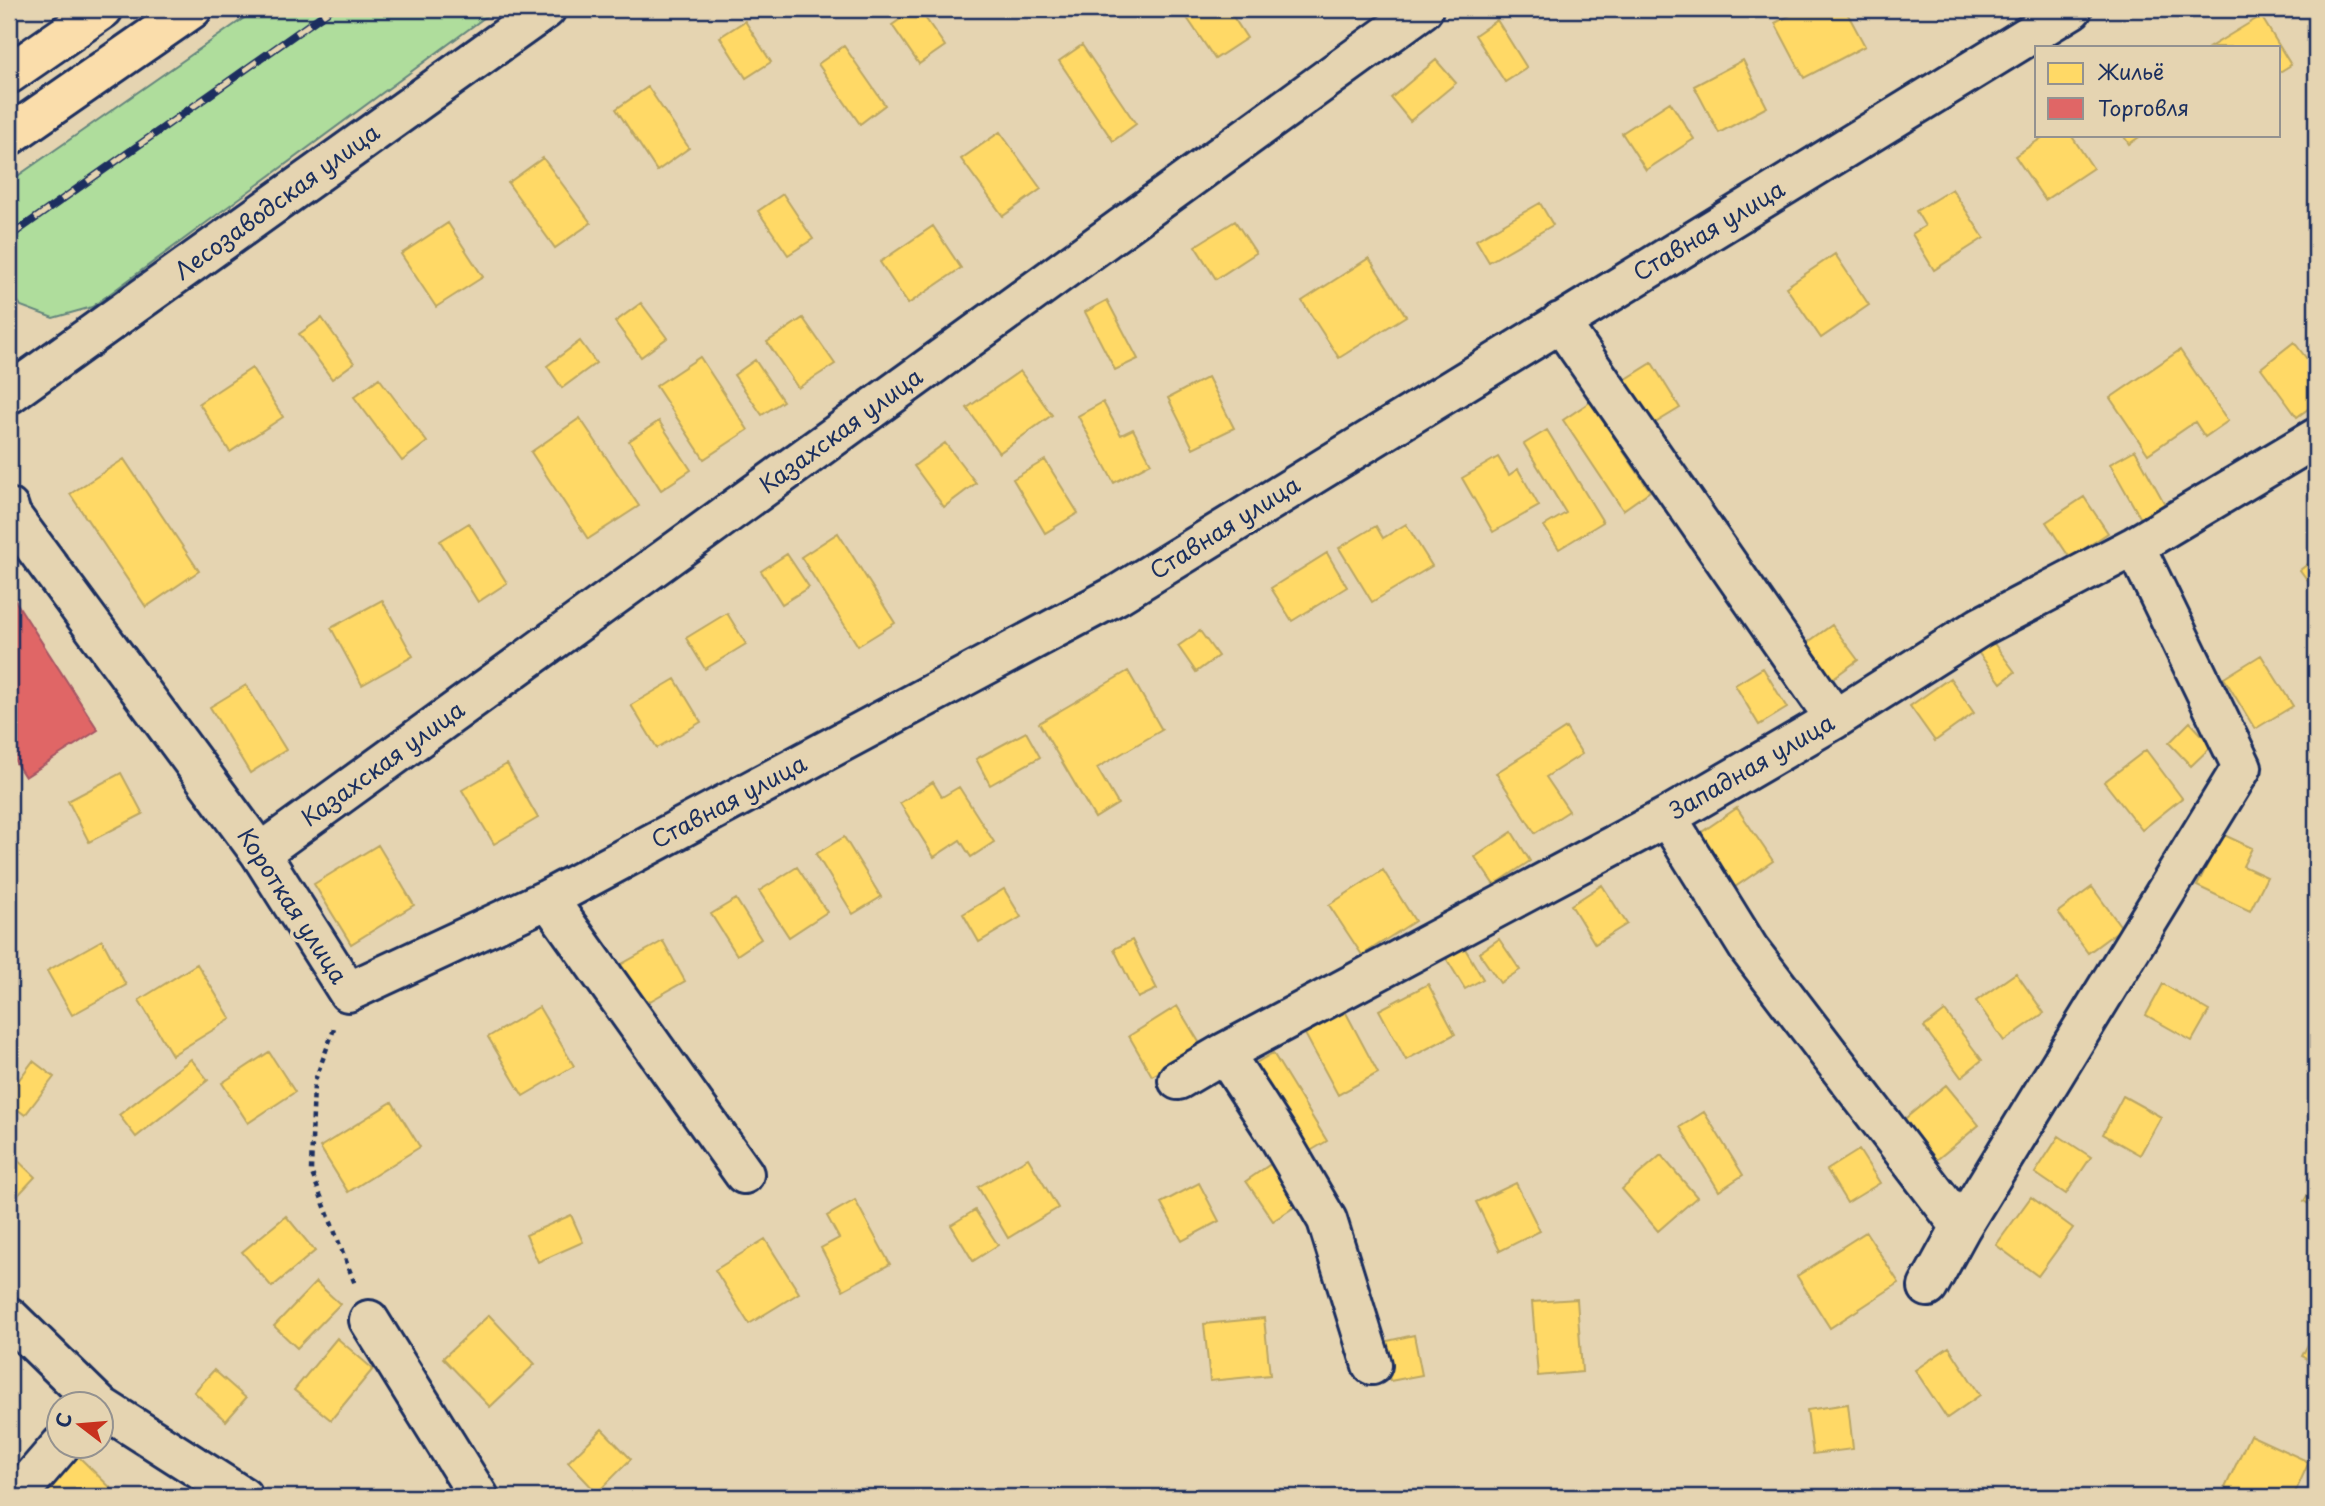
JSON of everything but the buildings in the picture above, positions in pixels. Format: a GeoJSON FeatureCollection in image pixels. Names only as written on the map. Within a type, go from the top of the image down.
{"type":"FeatureCollection","features":[{"type":"Feature","properties":{"kind":"main road"},"geometry":{"type":"LineString","coordinates":[[9,74],[103,9]]}},
{"type":"Feature","properties":{"kind":"main road"},"geometry":{"type":"LineString","coordinates":[[9,136],[192,9]]}},
{"type":"Feature","properties":{"kind":"street","name":"Лесозаводская улица"},"geometry":{"type":"LineString","coordinates":[[9,394],[546,9]]}},
{"type":"Feature","properties":{"kind":"street","name":"Казахская улица"},"geometry":{"type":"LineString","coordinates":[[260,853],[1423,9]]}},
{"type":"Feature","properties":{"kind":"street","name":"Ставная улица"},"geometry":{"type":"LineString","coordinates":[[348,992],[548,899],[1117,595],[2072,9]]}},
{"type":"Feature","properties":{"kind":"street"},"geometry":{"type":"LineString","coordinates":[[1560,322],[1835,719]]}},
{"type":"Feature","properties":{"kind":"street","name":"Западная улица"},"geometry":{"type":"LineString","coordinates":[[1178,1080],[1224,1052],[1667,817],[1835,719],[1980,627],[2135,546],[2316,438]]}},
{"type":"Feature","properties":{"kind":"street","name":"Короткая улица"},"geometry":{"type":"LineString","coordinates":[[9,508],[11,515],[260,853],[348,992]]}},
{"type":"Feature","properties":{"kind":"street"},"geometry":{"type":"LineString","coordinates":[[1928,1287],[1961,1227],[2242,767],[2135,546]]}},
{"type":"Feature","properties":{"kind":"street"},"geometry":{"type":"LineString","coordinates":[[1667,817],[1749,948],[1961,1227]]}},
{"type":"Feature","properties":{"kind":"street"},"geometry":{"type":"LineString","coordinates":[[548,899],[744,1174]]}},
{"type":"Feature","properties":{"kind":"street"},"geometry":{"type":"LineString","coordinates":[[1224,1052],[1280,1139],[1326,1220],[1372,1365]]}},
{"type":"Feature","properties":{"kind":"street"},"geometry":{"type":"LineString","coordinates":[[9,1317],[83,1390]]}},
{"type":"Feature","properties":{"kind":"street"},"geometry":{"type":"LineString","coordinates":[[369,1320],[478,1497]]}},
{"type":"Feature","properties":{"kind":"street"},"geometry":{"type":"LineString","coordinates":[[116,1416],[243,1497]]}},
{"type":"Feature","properties":{"kind":"street"},"geometry":{"type":"LineString","coordinates":[[16,1497],[49,1460]]}},
{"type":"Feature","properties":{"kind":"path","name":"Короткая улица"},"geometry":{"type":"LineString","coordinates":[[348,992],[314,1083],[311,1171],[369,1320]]}},
{"type":"Feature","properties":{"kind":"green space"},"geometry":{"type":"Polygon","coordinates":[[[257,9],[496,9],[92,307],[53,318],[21,306],[9,288],[9,182],[257,9]]]}},
{"type":"Feature","properties":{"kind":"railway"},"geometry":{"type":"LineString","coordinates":[[9,237],[331,9]]}}]}
